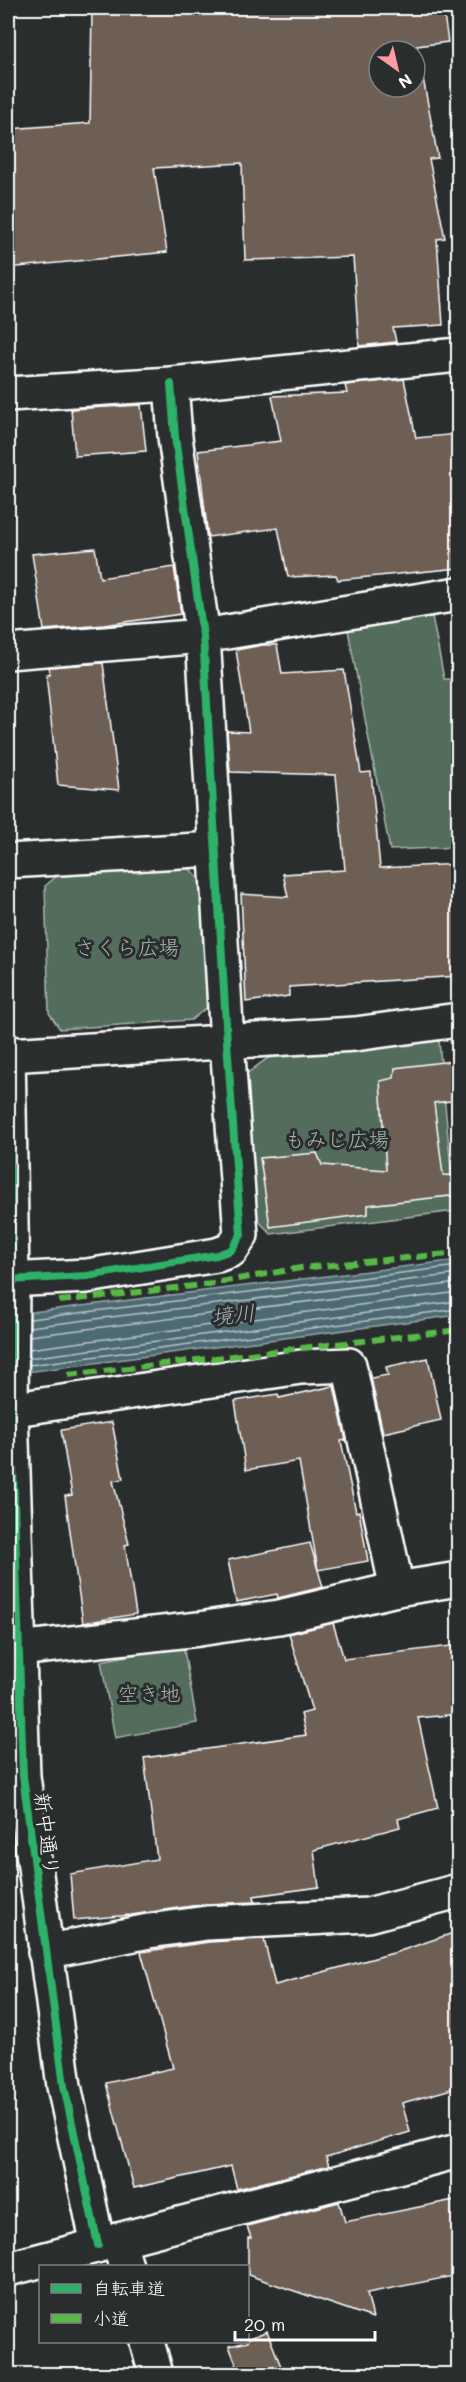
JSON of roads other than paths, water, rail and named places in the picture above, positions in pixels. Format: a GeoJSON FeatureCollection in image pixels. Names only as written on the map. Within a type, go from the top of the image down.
{"type":"FeatureCollection","features":[{"type":"Feature","properties":{"kind":"street"},"geometry":{"type":"LineString","coordinates":[[8,394],[171,384],[459,355]]}},
{"type":"Feature","properties":{"kind":"street"},"geometry":{"type":"LineString","coordinates":[[8,1051],[10,1288],[217,1255],[231,1250],[241,1235],[226,1042],[203,636],[175,437],[171,384]]}},
{"type":"Feature","properties":{"kind":"street"},"geometry":{"type":"LineString","coordinates":[[8,652],[203,636],[459,594]]}},
{"type":"Feature","properties":{"kind":"street"},"geometry":{"type":"LineString","coordinates":[[8,861],[215,849]]}},
{"type":"Feature","properties":{"kind":"street"},"geometry":{"type":"LineString","coordinates":[[8,1056],[355,1034],[459,1020]]}},
{"type":"Feature","properties":{"kind":"street","name":"新中通り"},"geometry":{"type":"LineString","coordinates":[[10,1288],[13,1649],[23,1776],[64,2086],[114,2250]]}},
{"type":"Feature","properties":{"kind":"street"},"geometry":{"type":"LineString","coordinates":[[10,1403],[301,1367],[349,1365],[397,1589]]}},
{"type":"Feature","properties":{"kind":"street"},"geometry":{"type":"LineString","coordinates":[[13,1649],[199,1629],[279,1617],[397,1589],[459,1579]]}},
{"type":"Feature","properties":{"kind":"street"},"geometry":{"type":"LineString","coordinates":[[45,1952],[149,1931],[207,1923],[368,1915],[459,1891]]}},
{"type":"Feature","properties":{"kind":"street"},"geometry":{"type":"LineString","coordinates":[[8,2270],[114,2250],[459,2151]]}},
{"type":"Feature","properties":{"kind":"street"},"geometry":{"type":"LineString","coordinates":[[147,2343],[156,2374]]}},
{"type":"Feature","properties":{"kind":"water","name":"境川"},"geometry":{"type":"Polygon","coordinates":[[[458,1260],[458,1315],[12,1374],[8,1315],[458,1260]]]}},
{"type":"Feature","properties":{"kind":"park label","name":"さくら広場"},"geometry":{"type":"Point","coordinates":[127,946]}},
{"type":"Feature","properties":{"kind":"park label","name":"もみじ広場"},"geometry":{"type":"Point","coordinates":[337,1138]}},
{"type":"Feature","properties":{"kind":"park label","name":"空き地"},"geometry":{"type":"Point","coordinates":[149,1692]}}]}
